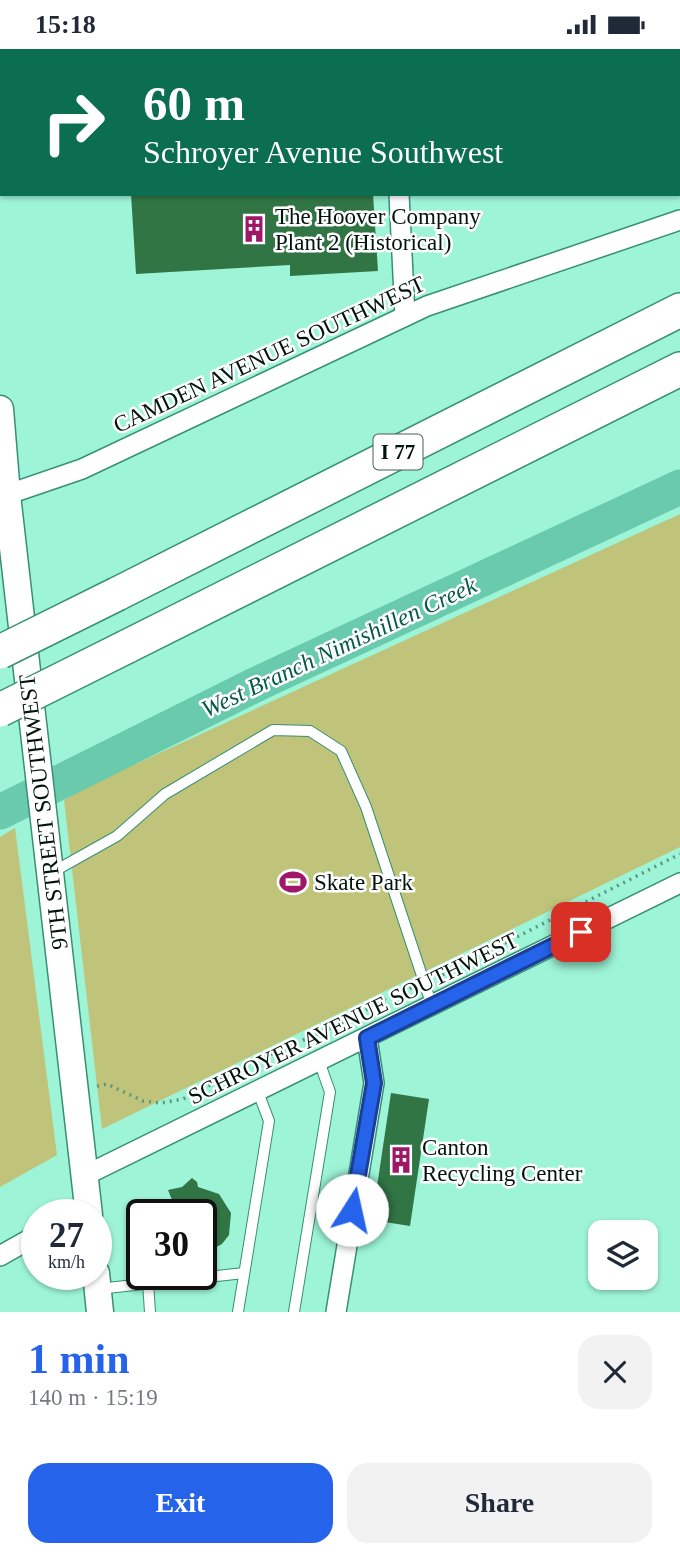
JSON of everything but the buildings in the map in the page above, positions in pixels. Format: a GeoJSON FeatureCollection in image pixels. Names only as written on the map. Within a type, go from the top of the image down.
{"type":"FeatureCollection","features":[{"type":"Feature","properties":{"kind":"highway","name":"I 77"},"geometry":{"type":"LineString","coordinates":[[0,652],[680,310]]}},
{"type":"Feature","properties":{"kind":"highway","name":"I 77"},"geometry":{"type":"LineString","coordinates":[[0,710],[680,369]]}},
{"type":"Feature","properties":{"kind":"highway"},"geometry":{"type":"LineString","coordinates":[[586,417],[680,390]]}},
{"type":"Feature","properties":{"kind":"street"},"geometry":{"type":"LineString","coordinates":[[399,196],[405,316]]}},
{"type":"Feature","properties":{"kind":"street","name":"CAMDEN AVENUE SOUTHWEST"},"geometry":{"type":"LineString","coordinates":[[3,496],[82,468],[405,316],[680,220]]}},
{"type":"Feature","properties":{"kind":"street","name":"9TH STREET SOUTHWEST"},"geometry":{"type":"LineString","coordinates":[[0,409],[3,496],[44,819],[75,1088],[85,1199]]}},
{"type":"Feature","properties":{"kind":"street","name":"SCHROYER AVENUE SOUTHWEST"},"geometry":{"type":"LineString","coordinates":[[84,1176],[680,883]]}},
{"type":"Feature","properties":{"kind":"street"},"geometry":{"type":"LineString","coordinates":[[336,1312],[374,1083],[367,1038]]}},
{"type":"Feature","properties":{"kind":"street"},"geometry":{"type":"LineString","coordinates":[[0,1256],[21,1244]]}},
{"type":"Feature","properties":{"kind":"lane"},"geometry":{"type":"LineString","coordinates":[[50,873],[117,836],[165,795],[273,730],[310,731],[341,751],[366,807],[432,1006]]}},
{"type":"Feature","properties":{"kind":"lane"},"geometry":{"type":"LineString","coordinates":[[295,1312],[330,1092],[319,1061]]}},
{"type":"Feature","properties":{"kind":"lane"},"geometry":{"type":"LineString","coordinates":[[238,1312],[269,1121],[258,1092]]}},
{"type":"Feature","properties":{"kind":"lane"},"geometry":{"type":"LineString","coordinates":[[217,1276],[244,1273]]}},
{"type":"Feature","properties":{"kind":"lane"},"geometry":{"type":"LineString","coordinates":[[98,1291],[126,1287]]}},
{"type":"Feature","properties":{"kind":"lane"},"geometry":{"type":"LineString","coordinates":[[148,1290],[150,1312]]}},
{"type":"Feature","properties":{"kind":"path"},"geometry":{"type":"LineString","coordinates":[[75,1088],[107,1084],[143,1101],[162,1103],[183,1099],[263,1058],[353,1018],[388,997],[424,984],[680,854]]}},
{"type":"Feature","properties":{"kind":"green space"},"geometry":{"type":"Polygon","coordinates":[[[680,514],[680,847],[102,1129],[64,800],[92,784],[680,514]]]}},
{"type":"Feature","properties":{"kind":"green space"},"geometry":{"type":"Polygon","coordinates":[[[15,828],[57,1155],[0,1187],[0,837],[15,828]]]}},
{"type":"Feature","properties":{"kind":"waterway","name":"West Branch Nimishillen Creek"},"geometry":{"type":"LineString","coordinates":[[0,812],[257,684],[680,487]]}},
{"type":"Feature","properties":{"kind":"place","name":"The Hoover Company Plant 2 (Historical)"},"geometry":{"type":"Point","coordinates":[254,229]}},
{"type":"Feature","properties":{"kind":"place","name":"Skate Park"},"geometry":{"type":"Point","coordinates":[293,882]}},
{"type":"Feature","properties":{"kind":"place","name":"Canton Recycling Center"},"geometry":{"type":"Point","coordinates":[401,1160]}},
{"type":"Feature","properties":{"kind":"route"},"geometry":{"type":"LineString","coordinates":[[352,1210],[374,1083],[367,1038],[581,932]]}}]}
